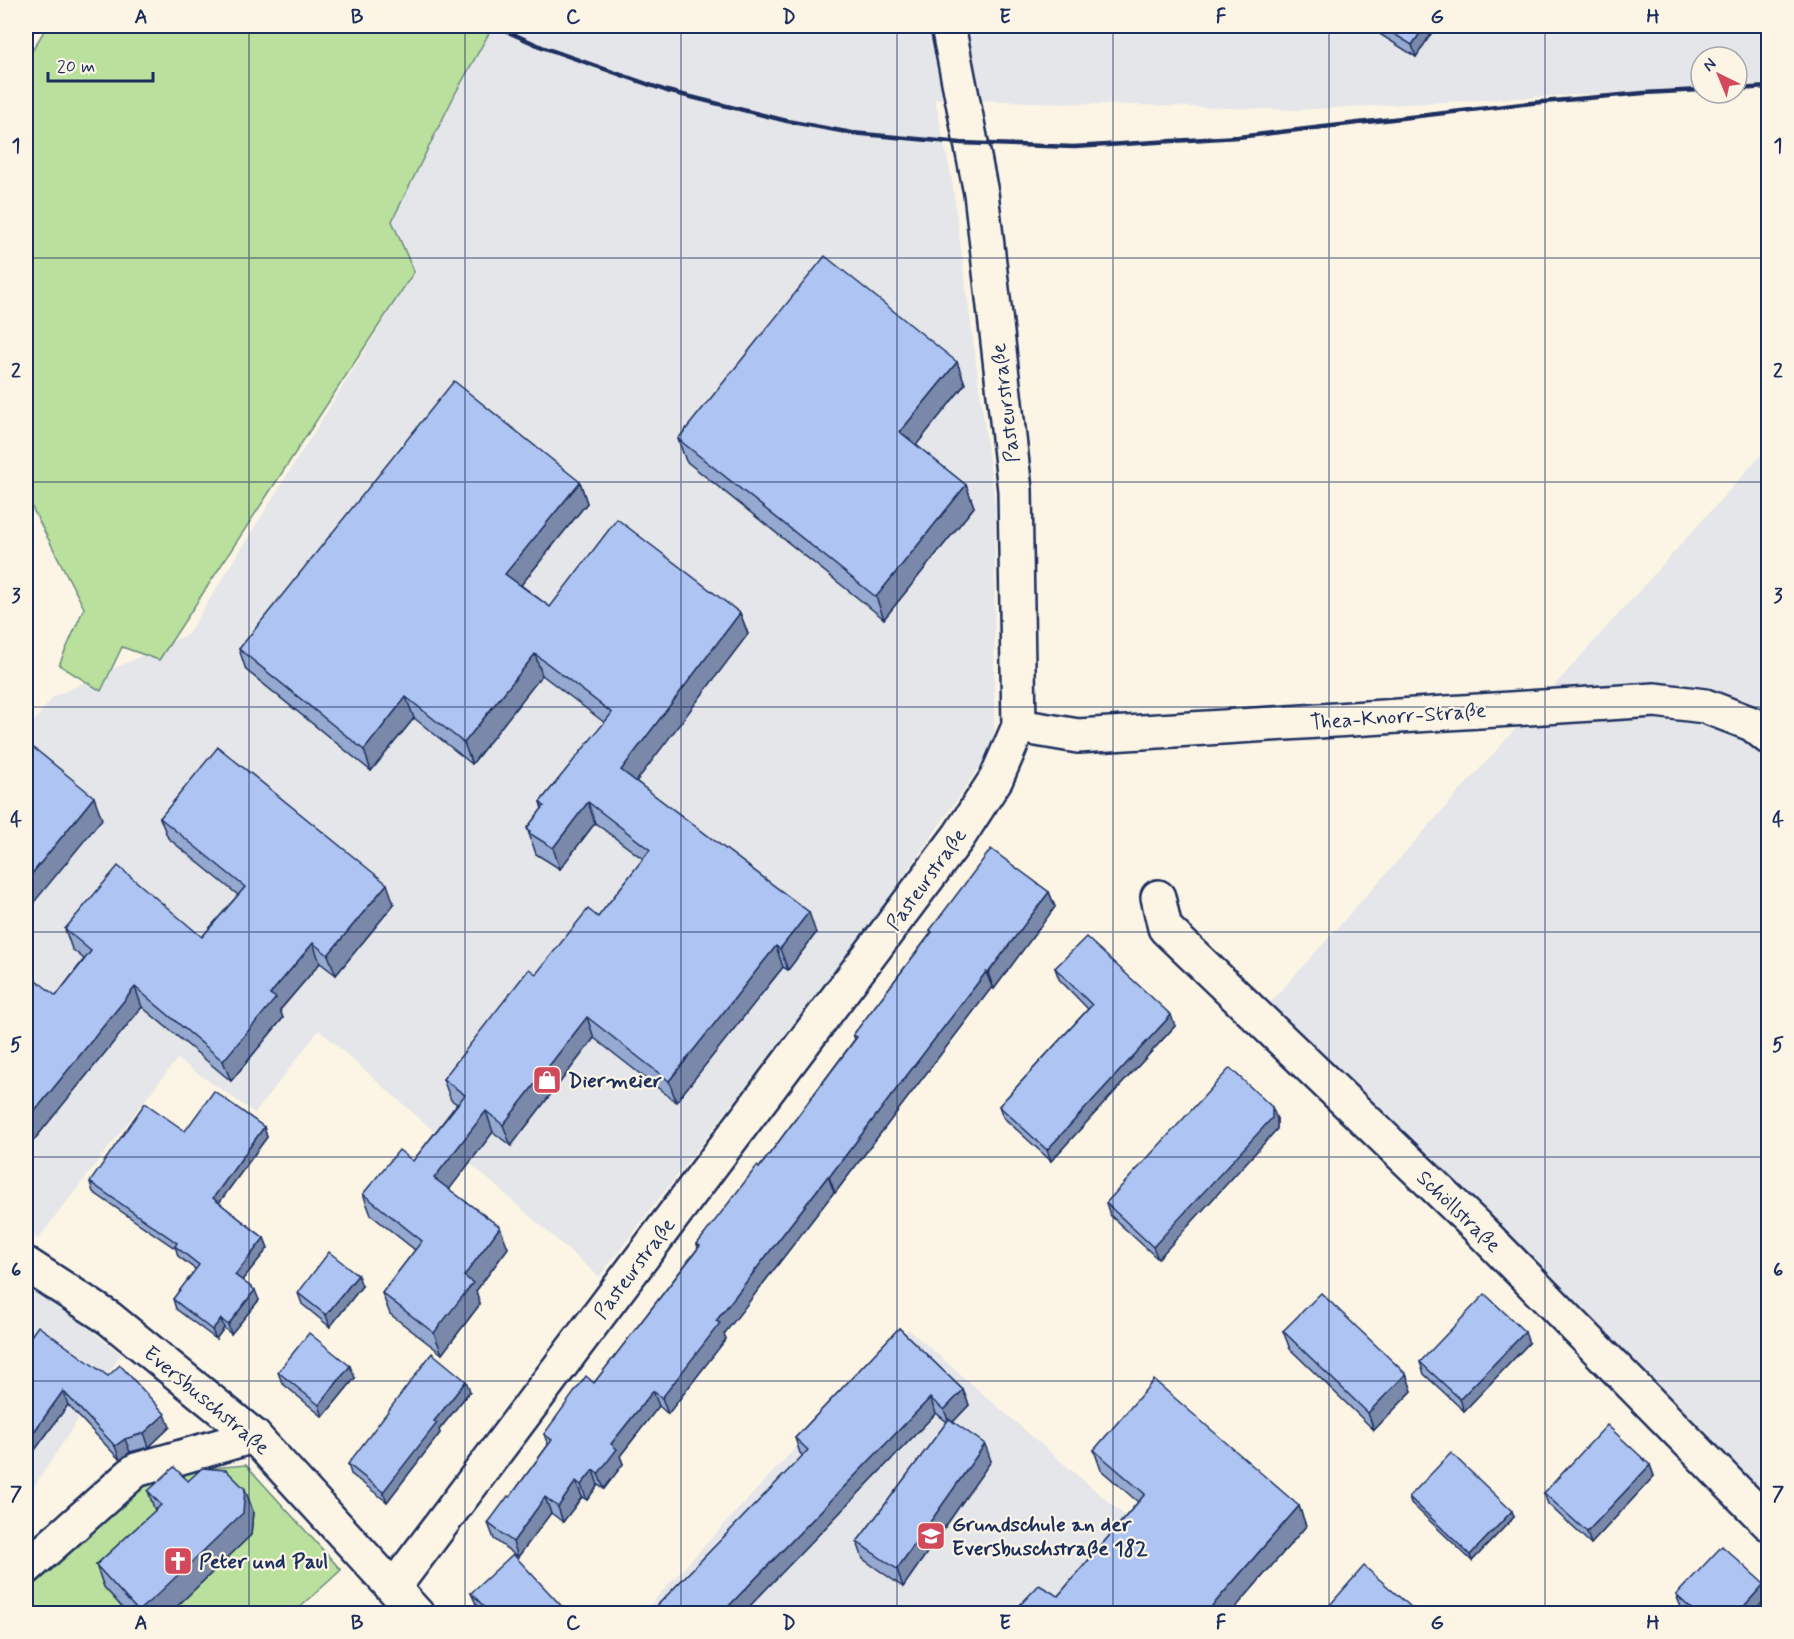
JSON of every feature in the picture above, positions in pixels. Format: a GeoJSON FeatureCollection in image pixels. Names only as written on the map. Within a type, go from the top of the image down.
{"type":"FeatureCollection","features":[{"type":"Feature","properties":{"kind":"street","name":"Pasteurstraße"},"geometry":{"type":"LineString","coordinates":[[394,1587],[959,836],[996,779],[1019,726],[1015,490],[981,193],[948,26]]}},
{"type":"Feature","properties":{"kind":"street","name":"Thea-Knorr-Straße"},"geometry":{"type":"LineString","coordinates":[[1019,726],[1078,736],[1655,700],[1705,706],[1752,724],[1768,737]]}},
{"type":"Feature","properties":{"kind":"street","name":"Schöllstraße"},"geometry":{"type":"LineString","coordinates":[[1158,897],[1165,928],[1476,1226],[1768,1523]]}},
{"type":"Feature","properties":{"kind":"street","name":"Eversbuschstraße"},"geometry":{"type":"LineString","coordinates":[[26,1264],[109,1318],[254,1436],[417,1614]]}},
{"type":"Feature","properties":{"kind":"street"},"geometry":{"type":"LineString","coordinates":[[26,1568],[136,1470],[254,1436]]}},
{"type":"Feature","properties":{"kind":"shaded area"},"geometry":{"type":"Polygon","coordinates":[[[493,26],[1768,26],[1768,84],[1749,85],[1749,45],[1689,45],[1689,89],[1296,110],[935,99],[952,181],[995,504],[994,746],[873,921],[599,1277],[319,1030],[255,1113],[177,1059],[38,1239],[26,1230],[26,732],[53,697],[188,634],[414,272],[392,221],[455,94],[493,26]]]}},
{"type":"Feature","properties":{"kind":"shaded area"},"geometry":{"type":"Polygon","coordinates":[[[1768,447],[1768,1502],[1270,1003],[1768,447]]]}},
{"type":"Feature","properties":{"kind":"shaded area"},"geometry":{"type":"Polygon","coordinates":[[[26,1278],[121,1354],[26,1499],[26,1278]]]}},
{"type":"Feature","properties":{"kind":"shaded area","name":"Grundschule an der Eversbuschstraße 182"},"geometry":{"type":"Polygon","coordinates":[[[908,1329],[1057,1458],[1240,1613],[641,1614],[908,1329]]]}},
{"type":"Feature","properties":{"kind":"green space"},"geometry":{"type":"Polygon","coordinates":[[[47,26],[493,26],[455,94],[392,221],[414,272],[159,660],[122,647],[101,691],[59,665],[84,608],[26,496],[26,61],[47,26]]]}},
{"type":"Feature","properties":{"kind":"green space"},"geometry":{"type":"Polygon","coordinates":[[[246,1465],[341,1570],[294,1613],[26,1614],[26,1587],[133,1485],[167,1472],[246,1465]]]}},
{"type":"Feature","properties":{"kind":"building"},"geometry":{"type":"Polygon","coordinates":[[[1381,26],[1425,26],[1412,45],[1381,26]]]}},
{"type":"Feature","properties":{"kind":"building"},"geometry":{"type":"Polygon","coordinates":[[[825,256],[957,362],[900,432],[966,485],[876,597],[678,439],[825,256]]]}},
{"type":"Feature","properties":{"kind":"building"},"geometry":{"type":"Polygon","coordinates":[[[454,381],[580,482],[505,574],[550,607],[617,519],[740,613],[621,770],[809,912],[780,949],[776,946],[669,1081],[587,1017],[503,1125],[486,1111],[434,1178],[500,1227],[464,1276],[473,1283],[434,1333],[382,1293],[422,1241],[363,1194],[399,1150],[413,1161],[465,1095],[443,1079],[529,969],[536,974],[588,909],[598,917],[650,850],[588,802],[553,848],[529,833],[527,828],[544,806],[540,802],[612,713],[535,654],[464,743],[406,697],[364,750],[239,649],[454,381]]]}},
{"type":"Feature","properties":{"kind":"building"},"geometry":{"type":"Polygon","coordinates":[[[218,747],[387,884],[328,955],[313,943],[270,994],[276,998],[223,1061],[135,987],[26,1122],[26,983],[31,976],[56,996],[91,951],[65,929],[118,866],[202,937],[245,887],[160,818],[218,747]]]}},
{"type":"Feature","properties":{"kind":"building"},"geometry":{"type":"Polygon","coordinates":[[[34,748],[94,797],[26,881],[26,758],[34,748]]]}},
{"type":"Feature","properties":{"kind":"building"},"geometry":{"type":"Polygon","coordinates":[[[991,849],[1049,892],[716,1321],[720,1323],[662,1398],[653,1391],[611,1444],[617,1449],[598,1474],[593,1470],[581,1485],[576,1481],[558,1507],[545,1497],[513,1542],[488,1523],[552,1440],[544,1434],[586,1376],[594,1383],[700,1246],[697,1244],[757,1166],[759,1168],[857,1037],[853,1035],[932,932],[930,930],[991,849]]]}},
{"type":"Feature","properties":{"kind":"building"},"geometry":{"type":"Polygon","coordinates":[[[1086,937],[1171,1015],[1047,1150],[999,1106],[1092,1005],[1055,968],[1086,937]]]}},
{"type":"Feature","properties":{"kind":"building"},"geometry":{"type":"Polygon","coordinates":[[[1230,1068],[1272,1107],[1272,1118],[1153,1247],[1106,1203],[1230,1068]]]}},
{"type":"Feature","properties":{"kind":"building"},"geometry":{"type":"Polygon","coordinates":[[[214,1091],[264,1127],[213,1198],[264,1238],[235,1275],[255,1290],[228,1325],[221,1319],[212,1330],[173,1299],[199,1265],[175,1246],[177,1243],[90,1182],[145,1103],[185,1131],[214,1091]]]}},
{"type":"Feature","properties":{"kind":"building"},"geometry":{"type":"Polygon","coordinates":[[[329,1252],[358,1275],[326,1315],[298,1293],[329,1252]]]}},
{"type":"Feature","properties":{"kind":"building"},"geometry":{"type":"Polygon","coordinates":[[[1321,1293],[1406,1374],[1368,1413],[1283,1331],[1321,1293]]]}},
{"type":"Feature","properties":{"kind":"building"},"geometry":{"type":"Polygon","coordinates":[[[1485,1294],[1525,1332],[1460,1399],[1420,1362],[1485,1294]]]}},
{"type":"Feature","properties":{"kind":"building"},"geometry":{"type":"Polygon","coordinates":[[[38,1326],[108,1376],[120,1365],[165,1414],[144,1433],[125,1439],[115,1446],[63,1391],[26,1443],[26,1343],[38,1326]]]}},
{"type":"Feature","properties":{"kind":"building"},"geometry":{"type":"Polygon","coordinates":[[[899,1328],[963,1390],[944,1410],[930,1398],[721,1614],[649,1614],[808,1450],[795,1438],[899,1328]]]}},
{"type":"Feature","properties":{"kind":"building"},"geometry":{"type":"Polygon","coordinates":[[[309,1333],[350,1366],[319,1405],[278,1372],[309,1333]]]}},
{"type":"Feature","properties":{"kind":"building"},"geometry":{"type":"Polygon","coordinates":[[[432,1353],[466,1381],[434,1421],[437,1423],[383,1492],[348,1464],[432,1353]]]}},
{"type":"Feature","properties":{"kind":"building"},"geometry":{"type":"Polygon","coordinates":[[[1154,1380],[1299,1506],[1212,1606],[1220,1614],[1024,1614],[1018,1607],[1039,1585],[1058,1596],[1145,1494],[1094,1450],[1154,1380]]]}},
{"type":"Feature","properties":{"kind":"building"},"geometry":{"type":"Polygon","coordinates":[[[949,1419],[985,1444],[897,1569],[857,1542],[949,1419]]]}},
{"type":"Feature","properties":{"kind":"building"},"geometry":{"type":"Polygon","coordinates":[[[1607,1425],[1650,1465],[1587,1532],[1544,1493],[1607,1425]]]}},
{"type":"Feature","properties":{"kind":"building"},"geometry":{"type":"Polygon","coordinates":[[[1451,1453],[1512,1511],[1470,1555],[1409,1497],[1451,1453]]]}},
{"type":"Feature","properties":{"kind":"building","name":"Peter und Paul"},"geometry":{"type":"Polygon","coordinates":[[[174,1467],[188,1481],[202,1468],[226,1470],[245,1489],[243,1513],[138,1611],[96,1565],[161,1505],[148,1491],[174,1467]]]}},
{"type":"Feature","properties":{"kind":"building"},"geometry":{"type":"Polygon","coordinates":[[[1722,1546],[1764,1584],[1737,1614],[1697,1614],[1676,1595],[1722,1546]]]}},
{"type":"Feature","properties":{"kind":"building"},"geometry":{"type":"Polygon","coordinates":[[[513,1554],[567,1614],[491,1614],[471,1593],[513,1554]]]}},
{"type":"Feature","properties":{"kind":"building"},"geometry":{"type":"Polygon","coordinates":[[[1364,1566],[1419,1614],[1322,1614],[1364,1566]]]}},
{"type":"Feature","properties":{"kind":"railway"},"geometry":{"type":"LineString","coordinates":[[495,26],[542,47],[667,91],[787,121],[852,133],[961,143],[1074,147],[1238,137],[1531,103],[1689,91]]}},
{"type":"Feature","properties":{"kind":"railway"},"geometry":{"type":"LineString","coordinates":[[1749,88],[1768,87]]}},
{"type":"Feature","properties":{"kind":"place","name":"Diermeier"},"geometry":{"type":"Point","coordinates":[547,1080]}},
{"type":"Feature","properties":{"kind":"place","name":"Grundschule an der Eversbuschstraße 182"},"geometry":{"type":"Point","coordinates":[931,1536]}},
{"type":"Feature","properties":{"kind":"place","name":"Peter und Paul"},"geometry":{"type":"Point","coordinates":[178,1561]}}]}
